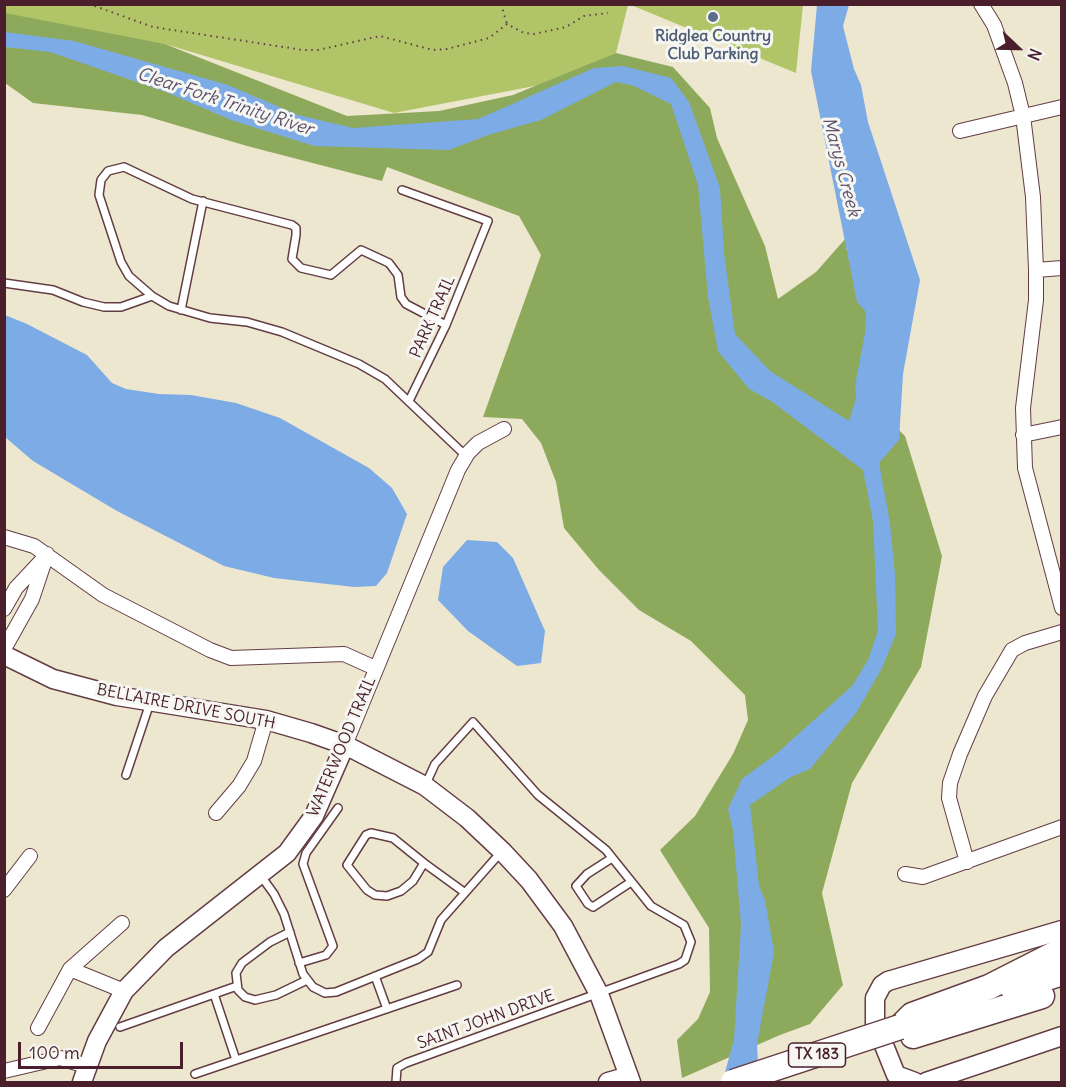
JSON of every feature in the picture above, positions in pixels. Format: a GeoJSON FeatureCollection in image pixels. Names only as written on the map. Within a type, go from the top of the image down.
{"type":"FeatureCollection","features":[{"type":"Feature","properties":{"kind":"highway"},"geometry":{"type":"LineString","coordinates":[[906,1032],[912,1015],[989,987],[1062,950]]}},
{"type":"Feature","properties":{"kind":"highway","name":"TX 183"},"geometry":{"type":"LineString","coordinates":[[776,1083],[1062,973]]}},
{"type":"Feature","properties":{"kind":"highway","name":"TX 183"},"geometry":{"type":"LineString","coordinates":[[734,1083],[906,1032],[1004,1009],[1062,990]]}},
{"type":"Feature","properties":{"kind":"highway"},"geometry":{"type":"LineString","coordinates":[[1004,1009],[1062,999]]}},
{"type":"Feature","properties":{"kind":"street"},"geometry":{"type":"LineString","coordinates":[[981,4],[994,24],[1015,83],[1023,116],[1033,197],[1036,270],[1036,300],[1023,435],[1030,495],[1062,608]]}},
{"type":"Feature","properties":{"kind":"street"},"geometry":{"type":"LineString","coordinates":[[960,131],[1062,107]]}},
{"type":"Feature","properties":{"kind":"street"},"geometry":{"type":"LineString","coordinates":[[1036,270],[1062,268]]}},
{"type":"Feature","properties":{"kind":"street"},"geometry":{"type":"LineString","coordinates":[[1023,435],[1062,427]]}},
{"type":"Feature","properties":{"kind":"street","name":"WATERWOOD TRAIL"},"geometry":{"type":"LineString","coordinates":[[84,1074],[124,990],[166,948],[260,876],[287,853],[304,833],[345,745],[438,514],[466,456],[478,443],[504,429]]}},
{"type":"Feature","properties":{"kind":"street"},"geometry":{"type":"LineString","coordinates":[[4,537],[34,546],[102,595],[210,650],[231,658],[344,654],[375,668]]}},
{"type":"Feature","properties":{"kind":"street"},"geometry":{"type":"LineString","coordinates":[[4,609],[16,588],[47,554]]}},
{"type":"Feature","properties":{"kind":"street"},"geometry":{"type":"LineString","coordinates":[[4,648],[32,599],[47,554]]}},
{"type":"Feature","properties":{"kind":"street"},"geometry":{"type":"LineString","coordinates":[[967,862],[949,798],[950,783],[960,754],[985,696],[1012,650],[1025,643],[1062,632]]}},
{"type":"Feature","properties":{"kind":"street","name":"BELLAIRE DRIVE SOUTH"},"geometry":{"type":"LineString","coordinates":[[4,655],[53,679],[151,701],[266,720],[345,745],[425,786],[467,818],[502,851],[529,880],[563,926],[599,994],[630,1079]]}},
{"type":"Feature","properties":{"kind":"street"},"geometry":{"type":"LineString","coordinates":[[216,813],[239,786],[254,761],[266,720]]}},
{"type":"Feature","properties":{"kind":"street"},"geometry":{"type":"LineString","coordinates":[[905,874],[923,876],[1062,827]]}},
{"type":"Feature","properties":{"kind":"street"},"geometry":{"type":"LineString","coordinates":[[4,890],[30,856]]}},
{"type":"Feature","properties":{"kind":"street"},"geometry":{"type":"LineString","coordinates":[[38,1028],[70,969],[122,923]]}},
{"type":"Feature","properties":{"kind":"street"},"geometry":{"type":"LineString","coordinates":[[915,1083],[896,1075],[875,1023],[875,999],[882,985],[888,981],[1062,930]]}},
{"type":"Feature","properties":{"kind":"street"},"geometry":{"type":"LineString","coordinates":[[70,969],[124,990]]}},
{"type":"Feature","properties":{"kind":"street"},"geometry":{"type":"LineString","coordinates":[[926,1083],[1062,1036]]}},
{"type":"Feature","properties":{"kind":"street"},"geometry":{"type":"LineString","coordinates":[[4,1071],[60,1058],[84,1074]]}},
{"type":"Feature","properties":{"kind":"street"},"geometry":{"type":"LineString","coordinates":[[608,1083],[630,1079]]}},
{"type":"Feature","properties":{"kind":"lane"},"geometry":{"type":"LineString","coordinates":[[446,325],[406,304],[401,297],[398,275],[389,263],[361,250],[331,274],[301,268],[292,260],[296,236],[296,228],[292,225],[192,199],[123,167],[108,171],[101,180],[99,195],[121,262],[129,276],[152,296],[181,310],[210,318],[247,322],[282,332],[359,364],[386,379],[466,456]]}},
{"type":"Feature","properties":{"kind":"lane","name":"PARK TRAIL"},"geometry":{"type":"LineString","coordinates":[[402,190],[488,221],[446,325],[409,401]]}},
{"type":"Feature","properties":{"kind":"lane"},"geometry":{"type":"LineString","coordinates":[[181,310],[203,201]]}},
{"type":"Feature","properties":{"kind":"lane"},"geometry":{"type":"LineString","coordinates":[[4,283],[53,290],[83,302],[104,307],[121,307],[152,296]]}},
{"type":"Feature","properties":{"kind":"lane"},"geometry":{"type":"LineString","coordinates":[[126,775],[151,701]]}},
{"type":"Feature","properties":{"kind":"lane"},"geometry":{"type":"LineString","coordinates":[[425,786],[435,764],[473,722],[537,795],[612,858],[651,906],[684,925],[691,942],[689,952],[679,964],[599,994]]}},
{"type":"Feature","properties":{"kind":"lane"},"geometry":{"type":"LineString","coordinates":[[299,963],[326,955],[333,946],[305,876],[303,864],[306,854],[338,808]]}},
{"type":"Feature","properties":{"kind":"lane"},"geometry":{"type":"LineString","coordinates":[[424,863],[413,881],[401,891],[387,896],[375,895],[367,890],[347,865],[366,835],[371,833],[393,838],[464,892]]}},
{"type":"Feature","properties":{"kind":"lane"},"geometry":{"type":"LineString","coordinates":[[260,876],[274,894],[290,932],[299,963],[308,980],[313,987],[325,993],[336,992],[418,960],[428,952],[441,920],[502,851]]}},
{"type":"Feature","properties":{"kind":"lane"},"geometry":{"type":"LineString","coordinates":[[612,858],[576,886],[588,904],[593,907],[631,882]]}},
{"type":"Feature","properties":{"kind":"lane"},"geometry":{"type":"LineString","coordinates":[[290,932],[262,947],[242,963],[236,973],[237,986],[245,997],[255,1000],[276,995],[308,980]]}},
{"type":"Feature","properties":{"kind":"lane"},"geometry":{"type":"LineString","coordinates":[[375,976],[387,1009]]}},
{"type":"Feature","properties":{"kind":"lane"},"geometry":{"type":"LineString","coordinates":[[195,1074],[457,985]]}},
{"type":"Feature","properties":{"kind":"lane"},"geometry":{"type":"LineString","coordinates":[[120,1027],[237,986]]}},
{"type":"Feature","properties":{"kind":"lane"},"geometry":{"type":"LineString","coordinates":[[214,994],[236,1060]]}},
{"type":"Feature","properties":{"kind":"lane","name":"SAINT JOHN DRIVE"},"geometry":{"type":"LineString","coordinates":[[396,1083],[397,1068],[406,1063],[599,994]]}},
{"type":"Feature","properties":{"kind":"path"},"geometry":{"type":"LineString","coordinates":[[89,4],[153,27],[303,50],[318,50],[380,36],[433,50],[447,49],[489,38],[507,24]]}},
{"type":"Feature","properties":{"kind":"path"},"geometry":{"type":"LineString","coordinates":[[501,4],[507,24],[524,33],[534,34],[566,27],[584,16],[608,13]]}},
{"type":"Feature","properties":{"kind":"green space"},"geometry":{"type":"Polygon","coordinates":[[[5,4],[628,5],[616,53],[545,84],[394,113],[165,44],[5,26],[5,4]]]}},
{"type":"Feature","properties":{"kind":"green space"},"geometry":{"type":"Polygon","coordinates":[[[631,5],[803,5],[796,73],[631,5]]]}},
{"type":"Feature","properties":{"kind":"green space"},"geometry":{"type":"Polygon","coordinates":[[[5,13],[165,44],[347,116],[439,111],[513,95],[616,53],[673,67],[710,108],[717,138],[765,246],[778,299],[816,272],[846,238],[846,249],[868,264],[864,396],[905,436],[942,556],[921,667],[852,783],[822,893],[843,985],[810,1024],[682,1078],[677,1040],[698,1019],[710,992],[709,928],[660,850],[695,816],[733,754],[748,720],[745,695],[691,641],[639,610],[599,570],[564,528],[556,482],[541,443],[522,419],[483,417],[541,255],[519,216],[387,167],[382,181],[247,146],[142,115],[33,103],[5,83],[5,13]]]}},
{"type":"Feature","properties":{"kind":"water"},"geometry":{"type":"Polygon","coordinates":[[[817,5],[849,5],[843,26],[854,69],[861,85],[868,122],[920,280],[903,374],[899,440],[879,463],[890,523],[895,575],[896,634],[882,668],[856,713],[810,769],[791,777],[750,805],[759,886],[765,900],[774,952],[757,1044],[758,1064],[725,1072],[734,1040],[741,925],[733,830],[728,809],[742,779],[776,754],[852,686],[868,660],[878,631],[873,521],[863,470],[771,401],[749,389],[718,351],[708,297],[698,185],[671,104],[634,86],[616,82],[541,120],[488,135],[449,150],[314,146],[231,120],[166,92],[50,52],[5,47],[5,32],[74,41],[228,85],[298,115],[353,128],[478,119],[594,68],[623,66],[671,78],[689,102],[720,188],[724,253],[735,334],[770,371],[849,421],[856,398],[855,386],[865,333],[866,312],[857,302],[811,71],[817,5]]]}},
{"type":"Feature","properties":{"kind":"water"},"geometry":{"type":"Polygon","coordinates":[[[5,315],[87,355],[112,383],[126,389],[159,394],[191,395],[236,403],[280,418],[369,468],[392,488],[407,514],[387,573],[376,586],[354,587],[274,578],[224,566],[117,511],[33,461],[5,437],[5,315]]]}},
{"type":"Feature","properties":{"kind":"water"},"geometry":{"type":"Polygon","coordinates":[[[467,540],[497,542],[513,558],[545,631],[541,663],[517,666],[468,631],[438,600],[443,567],[467,540]]]}},
{"type":"Feature","properties":{"kind":"place","name":"Ridglea Country Club Parking"},"geometry":{"type":"Point","coordinates":[713,17]}},
{"type":"Feature","properties":{"kind":"water label","name":"Clear Fork Trinity River"},"geometry":{"type":"Point","coordinates":[225,102]}},
{"type":"Feature","properties":{"kind":"water label","name":"Marys Creek"},"geometry":{"type":"Point","coordinates":[841,167]}}]}
